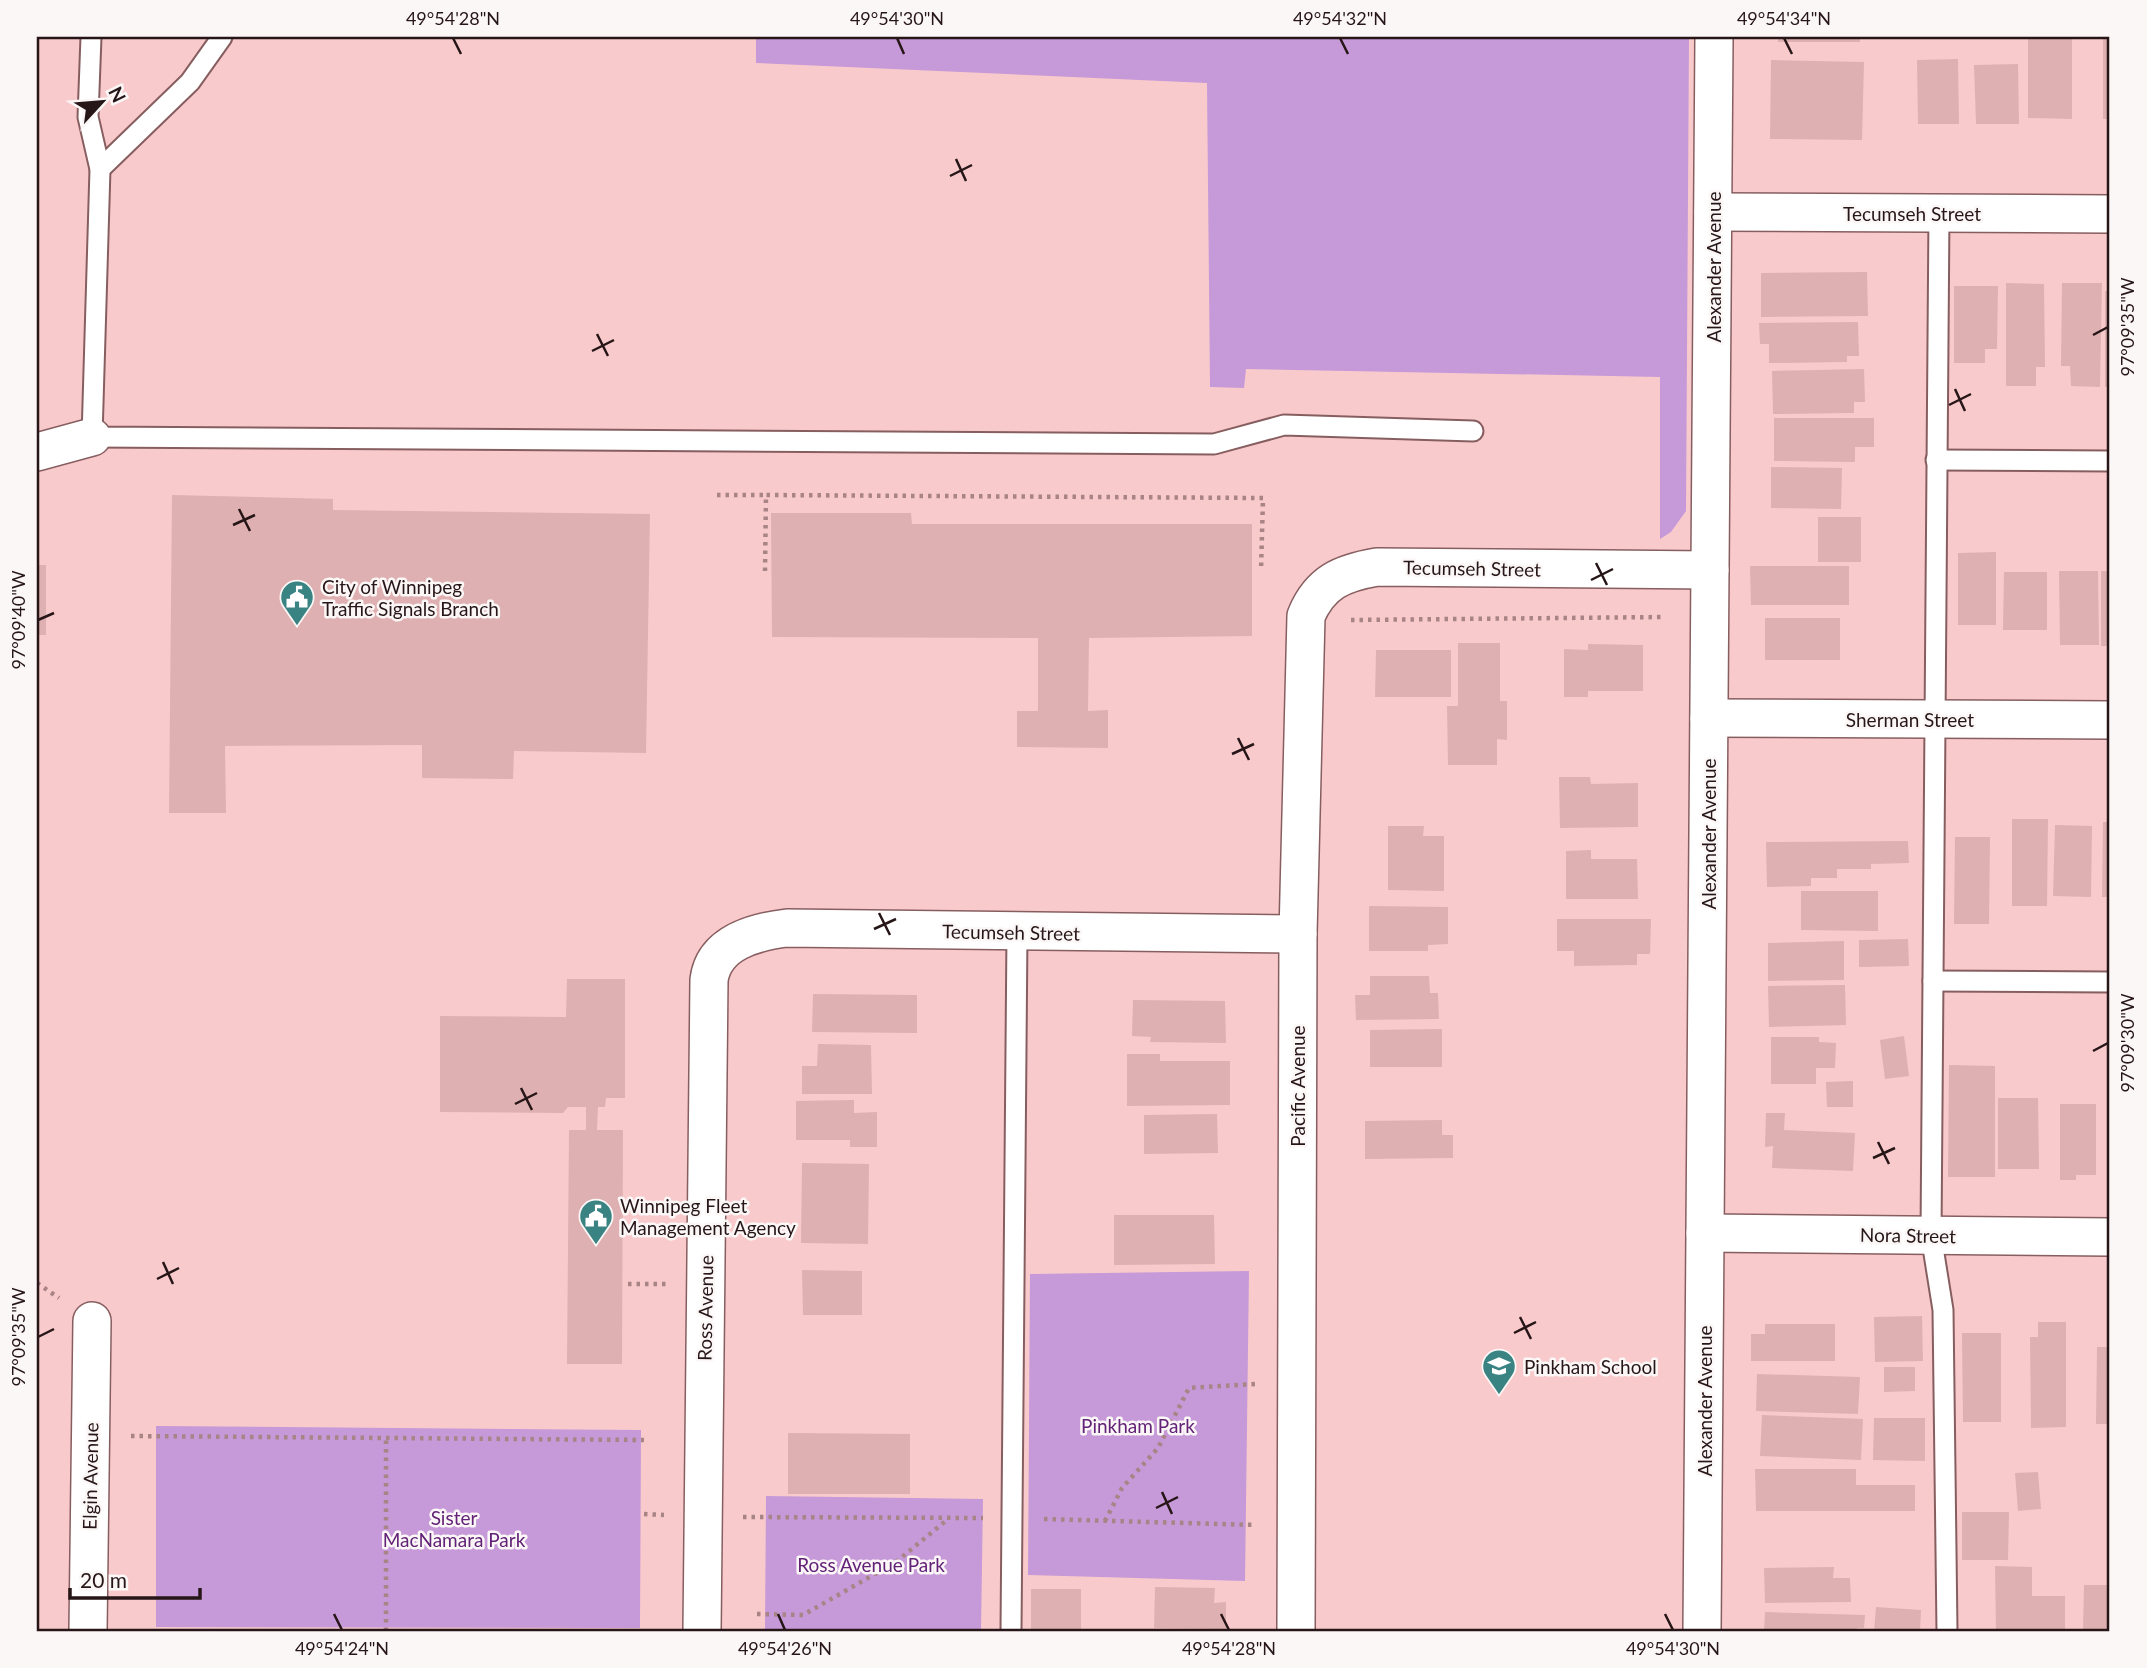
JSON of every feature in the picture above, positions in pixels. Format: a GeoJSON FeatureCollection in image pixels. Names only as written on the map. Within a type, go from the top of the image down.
{"type":"FeatureCollection","features":[{"type":"Feature","properties":{"kind":"street","name":"Alexander Avenue"},"geometry":{"type":"LineString","coordinates":[[1702,1631],[1714,37]]}},
{"type":"Feature","properties":{"kind":"street","name":"Tecumseh Street"},"geometry":{"type":"LineString","coordinates":[[1713,212],[2110,214]]}},
{"type":"Feature","properties":{"kind":"street"},"geometry":{"type":"LineString","coordinates":[[37,452],[92,437]]}},
{"type":"Feature","properties":{"kind":"street","name":"Tecumseh Street"},"geometry":{"type":"LineString","coordinates":[[1360,570],[1391,567],[1710,570]]}},
{"type":"Feature","properties":{"kind":"street","name":"Pacific Avenue"},"geometry":{"type":"LineString","coordinates":[[1296,1631],[1298,934],[1306,617],[1312,600],[1322,589],[1331,582],[1360,570]]}},
{"type":"Feature","properties":{"kind":"street","name":"Sherman Street"},"geometry":{"type":"LineString","coordinates":[[1709,718],[2110,720]]}},
{"type":"Feature","properties":{"kind":"street","name":"Tecumseh Street"},"geometry":{"type":"LineString","coordinates":[[727,948],[757,934],[787,928],[1298,934]]}},
{"type":"Feature","properties":{"kind":"street","name":"Ross Avenue"},"geometry":{"type":"LineString","coordinates":[[702,1631],[709,980],[713,964],[727,948]]}},
{"type":"Feature","properties":{"kind":"street","name":"Nora Street"},"geometry":{"type":"LineString","coordinates":[[1705,1233],[2110,1237]]}},
{"type":"Feature","properties":{"kind":"street","name":"Elgin Avenue"},"geometry":{"type":"LineString","coordinates":[[88,1631],[92,1321]]}},
{"type":"Feature","properties":{"kind":"lane"},"geometry":{"type":"LineString","coordinates":[[90,37],[88,117],[100,169],[92,437],[1214,444],[1284,425],[1473,431]]}},
{"type":"Feature","properties":{"kind":"lane"},"geometry":{"type":"LineString","coordinates":[[100,169],[190,82],[222,37]]}},
{"type":"Feature","properties":{"kind":"lane"},"geometry":{"type":"LineString","coordinates":[[1939,213],[1931,1235],[1943,1310],[1947,1631]]}},
{"type":"Feature","properties":{"kind":"lane"},"geometry":{"type":"LineString","coordinates":[[1936,460],[2110,461]]}},
{"type":"Feature","properties":{"kind":"lane"},"geometry":{"type":"LineString","coordinates":[[1011,1631],[1017,932]]}},
{"type":"Feature","properties":{"kind":"lane"},"geometry":{"type":"LineString","coordinates":[[1933,981],[2110,982]]}},
{"type":"Feature","properties":{"kind":"path"},"geometry":{"type":"LineString","coordinates":[[717,495],[1263,498],[1261,571]]}},
{"type":"Feature","properties":{"kind":"path"},"geometry":{"type":"LineString","coordinates":[[765,571],[766,495]]}},
{"type":"Feature","properties":{"kind":"path"},"geometry":{"type":"LineString","coordinates":[[1341,620],[1665,617]]}},
{"type":"Feature","properties":{"kind":"path"},"geometry":{"type":"LineString","coordinates":[[1105,1521],[1122,1488],[1158,1448],[1189,1388],[1255,1384]]}},
{"type":"Feature","properties":{"kind":"path"},"geometry":{"type":"LineString","coordinates":[[90,1435],[644,1440]]}},
{"type":"Feature","properties":{"kind":"path"},"geometry":{"type":"LineString","coordinates":[[386,1438],[386,1631]]}},
{"type":"Feature","properties":{"kind":"path"},"geometry":{"type":"LineString","coordinates":[[644,1514],[703,1517],[1012,1518],[1266,1525]]}},
{"type":"Feature","properties":{"kind":"path"},"geometry":{"type":"LineString","coordinates":[[757,1614],[803,1615],[896,1562],[949,1519]]}},
{"type":"Feature","properties":{"kind":"green space"},"geometry":{"type":"Polygon","coordinates":[[[756,37],[1689,37],[1686,511],[1671,532],[1660,539],[1660,377],[1246,369],[1244,388],[1210,387],[1207,83],[756,63],[756,37]]]}},
{"type":"Feature","properties":{"kind":"green space","name":"Pinkham Park"},"geometry":{"type":"Polygon","coordinates":[[[1249,1271],[1245,1581],[1028,1575],[1030,1274],[1249,1271]]]}},
{"type":"Feature","properties":{"kind":"green space","name":"Sister MacNamara Park"},"geometry":{"type":"Polygon","coordinates":[[[156,1426],[641,1430],[640,1628],[156,1627],[156,1426]]]}},
{"type":"Feature","properties":{"kind":"green space","name":"Ross Avenue Park"},"geometry":{"type":"Polygon","coordinates":[[[766,1496],[983,1499],[981,1631],[765,1631],[766,1496]]]}},
{"type":"Feature","properties":{"kind":"building"},"geometry":{"type":"Polygon","coordinates":[[[1778,37],[1860,37],[1860,42],[1778,42],[1778,37]]]}},
{"type":"Feature","properties":{"kind":"building"},"geometry":{"type":"Polygon","coordinates":[[[2028,37],[2072,37],[2072,119],[2028,118],[2028,37]]]}},
{"type":"Feature","properties":{"kind":"building"},"geometry":{"type":"Polygon","coordinates":[[[2103,37],[2110,37],[2110,119],[2103,119],[2103,37]]]}},
{"type":"Feature","properties":{"kind":"building"},"geometry":{"type":"Polygon","coordinates":[[[1958,59],[1959,124],[1918,124],[1917,60],[1958,59]]]}},
{"type":"Feature","properties":{"kind":"building"},"geometry":{"type":"Polygon","coordinates":[[[1771,60],[1864,62],[1862,140],[1770,139],[1771,60]]]}},
{"type":"Feature","properties":{"kind":"building"},"geometry":{"type":"Polygon","coordinates":[[[2018,64],[2019,124],[1976,124],[1974,65],[2018,64]]]}},
{"type":"Feature","properties":{"kind":"building"},"geometry":{"type":"Polygon","coordinates":[[[1867,272],[1868,316],[1761,317],[1761,273],[1867,272]]]}},
{"type":"Feature","properties":{"kind":"building"},"geometry":{"type":"Polygon","coordinates":[[[2006,283],[2044,284],[2045,367],[2036,367],[2036,386],[2006,386],[2006,283]]]}},
{"type":"Feature","properties":{"kind":"building"},"geometry":{"type":"Polygon","coordinates":[[[2062,283],[2102,283],[2100,387],[2071,386],[2070,366],[2061,366],[2062,283]]]}},
{"type":"Feature","properties":{"kind":"building"},"geometry":{"type":"Polygon","coordinates":[[[1954,286],[1998,286],[1997,349],[1985,349],[1985,363],[1954,363],[1954,286]]]}},
{"type":"Feature","properties":{"kind":"building"},"geometry":{"type":"Polygon","coordinates":[[[2105,291],[2110,291],[2110,387],[2105,387],[2105,291]]]}},
{"type":"Feature","properties":{"kind":"building"},"geometry":{"type":"Polygon","coordinates":[[[1858,322],[1859,356],[1847,356],[1847,362],[1769,363],[1769,344],[1760,344],[1759,323],[1858,322]]]}},
{"type":"Feature","properties":{"kind":"building"},"geometry":{"type":"Polygon","coordinates":[[[1864,369],[1865,402],[1854,402],[1854,413],[1773,414],[1772,371],[1864,369]]]}},
{"type":"Feature","properties":{"kind":"building"},"geometry":{"type":"Polygon","coordinates":[[[1774,418],[1874,418],[1874,447],[1855,447],[1855,462],[1774,461],[1774,418]]]}},
{"type":"Feature","properties":{"kind":"building"},"geometry":{"type":"Polygon","coordinates":[[[1771,467],[1842,468],[1841,509],[1771,508],[1771,467]]]}},
{"type":"Feature","properties":{"kind":"building"},"geometry":{"type":"Polygon","coordinates":[[[172,495],[333,499],[333,510],[650,514],[646,753],[514,751],[513,779],[422,778],[422,745],[225,746],[226,813],[169,813],[172,495]]]}},
{"type":"Feature","properties":{"kind":"building"},"geometry":{"type":"Polygon","coordinates":[[[771,513],[911,513],[912,524],[1252,524],[1252,636],[1089,638],[1088,711],[1108,710],[1108,748],[1017,747],[1017,711],[1038,711],[1038,638],[772,637],[771,513]]]}},
{"type":"Feature","properties":{"kind":"building"},"geometry":{"type":"Polygon","coordinates":[[[1818,517],[1861,517],[1861,562],[1818,562],[1818,517]]]}},
{"type":"Feature","properties":{"kind":"building"},"geometry":{"type":"Polygon","coordinates":[[[1996,552],[1996,625],[1958,625],[1958,553],[1996,552]]]}},
{"type":"Feature","properties":{"kind":"building"},"geometry":{"type":"Polygon","coordinates":[[[37,565],[46,565],[46,635],[37,635],[37,565]]]}},
{"type":"Feature","properties":{"kind":"building"},"geometry":{"type":"Polygon","coordinates":[[[1750,566],[1849,566],[1849,605],[1751,605],[1750,566]]]}},
{"type":"Feature","properties":{"kind":"building"},"geometry":{"type":"Polygon","coordinates":[[[2059,571],[2098,571],[2099,645],[2060,645],[2059,571]]]}},
{"type":"Feature","properties":{"kind":"building"},"geometry":{"type":"Polygon","coordinates":[[[2101,571],[2110,571],[2110,646],[2101,646],[2101,571]]]}},
{"type":"Feature","properties":{"kind":"building"},"geometry":{"type":"Polygon","coordinates":[[[2004,572],[2047,572],[2047,630],[2003,630],[2004,572]]]}},
{"type":"Feature","properties":{"kind":"building"},"geometry":{"type":"Polygon","coordinates":[[[1765,618],[1840,618],[1840,660],[1765,660],[1765,618]]]}},
{"type":"Feature","properties":{"kind":"building"},"geometry":{"type":"Polygon","coordinates":[[[1458,643],[1500,643],[1500,701],[1507,701],[1507,740],[1497,739],[1497,765],[1448,765],[1447,706],[1458,706],[1458,643]]]}},
{"type":"Feature","properties":{"kind":"building"},"geometry":{"type":"Polygon","coordinates":[[[1588,644],[1643,645],[1643,691],[1588,691],[1588,697],[1564,697],[1564,649],[1588,650],[1588,644]]]}},
{"type":"Feature","properties":{"kind":"building"},"geometry":{"type":"Polygon","coordinates":[[[1376,650],[1451,650],[1451,697],[1375,697],[1376,650]]]}},
{"type":"Feature","properties":{"kind":"building"},"geometry":{"type":"Polygon","coordinates":[[[1559,777],[1590,777],[1591,784],[1638,783],[1638,827],[1560,828],[1559,777]]]}},
{"type":"Feature","properties":{"kind":"building"},"geometry":{"type":"Polygon","coordinates":[[[2012,819],[2048,819],[2047,906],[2012,906],[2012,819]]]}},
{"type":"Feature","properties":{"kind":"building"},"geometry":{"type":"Polygon","coordinates":[[[2103,822],[2110,822],[2110,897],[2102,897],[2103,822]]]}},
{"type":"Feature","properties":{"kind":"building"},"geometry":{"type":"Polygon","coordinates":[[[2055,825],[2092,826],[2091,897],[2053,896],[2055,825]]]}},
{"type":"Feature","properties":{"kind":"building"},"geometry":{"type":"Polygon","coordinates":[[[1388,826],[1424,826],[1423,836],[1444,836],[1444,891],[1388,890],[1388,826]]]}},
{"type":"Feature","properties":{"kind":"building"},"geometry":{"type":"Polygon","coordinates":[[[1955,837],[1990,837],[1989,924],[1954,924],[1955,837]]]}},
{"type":"Feature","properties":{"kind":"building"},"geometry":{"type":"Polygon","coordinates":[[[1908,841],[1909,863],[1871,864],[1871,869],[1837,869],[1837,878],[1811,878],[1811,886],[1767,887],[1766,842],[1908,841]]]}},
{"type":"Feature","properties":{"kind":"building"},"geometry":{"type":"Polygon","coordinates":[[[1591,850],[1591,859],[1637,859],[1638,899],[1566,899],[1566,851],[1591,850]]]}},
{"type":"Feature","properties":{"kind":"building"},"geometry":{"type":"Polygon","coordinates":[[[1801,891],[1878,891],[1878,931],[1801,930],[1801,891]]]}},
{"type":"Feature","properties":{"kind":"building"},"geometry":{"type":"Polygon","coordinates":[[[1369,906],[1448,907],[1448,944],[1428,945],[1428,951],[1369,951],[1369,906]]]}},
{"type":"Feature","properties":{"kind":"building"},"geometry":{"type":"Polygon","coordinates":[[[1557,919],[1651,919],[1650,954],[1637,954],[1637,965],[1574,966],[1574,951],[1557,951],[1557,919]]]}},
{"type":"Feature","properties":{"kind":"building"},"geometry":{"type":"Polygon","coordinates":[[[1908,939],[1909,966],[1859,967],[1859,940],[1908,939]]]}},
{"type":"Feature","properties":{"kind":"building"},"geometry":{"type":"Polygon","coordinates":[[[1844,941],[1844,980],[1768,981],[1768,943],[1844,941]]]}},
{"type":"Feature","properties":{"kind":"building"},"geometry":{"type":"Polygon","coordinates":[[[1370,976],[1429,976],[1430,993],[1438,993],[1439,1019],[1356,1020],[1355,995],[1370,995],[1370,976]]]}},
{"type":"Feature","properties":{"kind":"building"},"geometry":{"type":"Polygon","coordinates":[[[567,979],[625,979],[625,1098],[606,1098],[605,1107],[598,1107],[597,1130],[623,1130],[622,1364],[567,1364],[569,1130],[586,1130],[586,1107],[568,1107],[563,1113],[440,1112],[440,1016],[566,1017],[567,979]]]}},
{"type":"Feature","properties":{"kind":"building"},"geometry":{"type":"Polygon","coordinates":[[[1845,985],[1846,1025],[1769,1027],[1768,986],[1845,985]]]}},
{"type":"Feature","properties":{"kind":"building"},"geometry":{"type":"Polygon","coordinates":[[[813,994],[917,995],[917,1033],[812,1032],[813,994]]]}},
{"type":"Feature","properties":{"kind":"building"},"geometry":{"type":"Polygon","coordinates":[[[1133,1000],[1225,1001],[1226,1043],[1150,1042],[1151,1037],[1132,1036],[1133,1000]]]}},
{"type":"Feature","properties":{"kind":"building"},"geometry":{"type":"Polygon","coordinates":[[[1442,1029],[1442,1067],[1370,1067],[1370,1030],[1442,1029]]]}},
{"type":"Feature","properties":{"kind":"building"},"geometry":{"type":"Polygon","coordinates":[[[1904,1036],[1909,1076],[1885,1079],[1880,1040],[1904,1036]]]}},
{"type":"Feature","properties":{"kind":"building"},"geometry":{"type":"Polygon","coordinates":[[[1771,1037],[1819,1037],[1819,1042],[1836,1043],[1835,1068],[1816,1068],[1816,1084],[1771,1084],[1771,1037]]]}},
{"type":"Feature","properties":{"kind":"building"},"geometry":{"type":"Polygon","coordinates":[[[818,1044],[871,1045],[872,1094],[802,1094],[802,1066],[817,1066],[818,1044]]]}},
{"type":"Feature","properties":{"kind":"building"},"geometry":{"type":"Polygon","coordinates":[[[1127,1054],[1160,1054],[1160,1061],[1230,1061],[1230,1105],[1127,1106],[1127,1054]]]}},
{"type":"Feature","properties":{"kind":"building"},"geometry":{"type":"Polygon","coordinates":[[[1949,1065],[1995,1066],[1995,1177],[1948,1177],[1949,1065]]]}},
{"type":"Feature","properties":{"kind":"building"},"geometry":{"type":"Polygon","coordinates":[[[1853,1081],[1853,1107],[1827,1107],[1826,1082],[1853,1081]]]}},
{"type":"Feature","properties":{"kind":"building"},"geometry":{"type":"Polygon","coordinates":[[[1998,1098],[2038,1098],[2039,1169],[1998,1169],[1998,1098]]]}},
{"type":"Feature","properties":{"kind":"building"},"geometry":{"type":"Polygon","coordinates":[[[854,1100],[854,1113],[877,1112],[877,1147],[850,1147],[850,1140],[796,1140],[796,1101],[854,1100]]]}},
{"type":"Feature","properties":{"kind":"building"},"geometry":{"type":"Polygon","coordinates":[[[2060,1104],[2096,1104],[2096,1175],[2076,1175],[2076,1180],[2060,1180],[2060,1104]]]}},
{"type":"Feature","properties":{"kind":"building"},"geometry":{"type":"Polygon","coordinates":[[[1766,1113],[1785,1113],[1784,1130],[1855,1133],[1853,1171],[1772,1168],[1773,1146],[1765,1147],[1766,1113]]]}},
{"type":"Feature","properties":{"kind":"building"},"geometry":{"type":"Polygon","coordinates":[[[1217,1114],[1218,1153],[1144,1154],[1144,1115],[1217,1114]]]}},
{"type":"Feature","properties":{"kind":"building"},"geometry":{"type":"Polygon","coordinates":[[[1442,1120],[1442,1135],[1453,1135],[1453,1158],[1365,1159],[1365,1121],[1442,1120]]]}},
{"type":"Feature","properties":{"kind":"building"},"geometry":{"type":"Polygon","coordinates":[[[802,1163],[869,1164],[868,1244],[801,1243],[802,1163]]]}},
{"type":"Feature","properties":{"kind":"building"},"geometry":{"type":"Polygon","coordinates":[[[1114,1215],[1214,1215],[1215,1264],[1114,1265],[1114,1215]]]}},
{"type":"Feature","properties":{"kind":"building"},"geometry":{"type":"Polygon","coordinates":[[[802,1270],[862,1271],[862,1315],[803,1315],[802,1270]]]}},
{"type":"Feature","properties":{"kind":"building"},"geometry":{"type":"Polygon","coordinates":[[[1922,1316],[1923,1361],[1875,1362],[1874,1317],[1922,1316]]]}},
{"type":"Feature","properties":{"kind":"building"},"geometry":{"type":"Polygon","coordinates":[[[2038,1322],[2066,1322],[2066,1427],[2031,1428],[2030,1337],[2038,1337],[2038,1322]]]}},
{"type":"Feature","properties":{"kind":"building"},"geometry":{"type":"Polygon","coordinates":[[[1765,1324],[1835,1324],[1835,1361],[1751,1361],[1751,1334],[1765,1334],[1765,1324]]]}},
{"type":"Feature","properties":{"kind":"building"},"geometry":{"type":"Polygon","coordinates":[[[1962,1333],[2001,1333],[2001,1422],[1963,1422],[1962,1333]]]}},
{"type":"Feature","properties":{"kind":"building"},"geometry":{"type":"Polygon","coordinates":[[[2097,1347],[2110,1347],[2110,1424],[2096,1424],[2097,1347]]]}},
{"type":"Feature","properties":{"kind":"building"},"geometry":{"type":"Polygon","coordinates":[[[1884,1367],[1915,1367],[1915,1391],[1884,1392],[1884,1367]]]}},
{"type":"Feature","properties":{"kind":"building"},"geometry":{"type":"Polygon","coordinates":[[[1757,1374],[1860,1377],[1858,1414],[1756,1411],[1757,1374]]]}},
{"type":"Feature","properties":{"kind":"building"},"geometry":{"type":"Polygon","coordinates":[[[1762,1415],[1863,1419],[1861,1460],[1760,1456],[1762,1415]]]}},
{"type":"Feature","properties":{"kind":"building"},"geometry":{"type":"Polygon","coordinates":[[[1874,1418],[1925,1418],[1925,1461],[1873,1460],[1874,1418]]]}},
{"type":"Feature","properties":{"kind":"building"},"geometry":{"type":"Polygon","coordinates":[[[788,1433],[910,1434],[910,1494],[788,1494],[788,1433]]]}},
{"type":"Feature","properties":{"kind":"building"},"geometry":{"type":"Polygon","coordinates":[[[1755,1469],[1856,1469],[1856,1485],[1915,1485],[1915,1511],[1756,1511],[1755,1469]]]}},
{"type":"Feature","properties":{"kind":"building"},"geometry":{"type":"Polygon","coordinates":[[[2038,1472],[2041,1509],[2018,1511],[2015,1473],[2038,1472]]]}},
{"type":"Feature","properties":{"kind":"building"},"geometry":{"type":"Polygon","coordinates":[[[1962,1512],[2009,1512],[2008,1560],[1962,1560],[1962,1512]]]}},
{"type":"Feature","properties":{"kind":"building"},"geometry":{"type":"Polygon","coordinates":[[[1995,1566],[2032,1567],[2032,1596],[2065,1596],[2065,1631],[1996,1631],[1995,1566]]]}},
{"type":"Feature","properties":{"kind":"building"},"geometry":{"type":"Polygon","coordinates":[[[1834,1567],[1833,1578],[1850,1578],[1851,1602],[1765,1603],[1764,1568],[1834,1567]]]}},
{"type":"Feature","properties":{"kind":"building"},"geometry":{"type":"Polygon","coordinates":[[[2084,1585],[2110,1585],[2110,1631],[2083,1631],[2084,1585]]]}},
{"type":"Feature","properties":{"kind":"building"},"geometry":{"type":"Polygon","coordinates":[[[1155,1587],[1215,1588],[1214,1603],[1226,1602],[1226,1629],[1154,1628],[1155,1587]]]}},
{"type":"Feature","properties":{"kind":"building"},"geometry":{"type":"Polygon","coordinates":[[[1031,1589],[1081,1589],[1081,1631],[1031,1631],[1031,1589]]]}},
{"type":"Feature","properties":{"kind":"building"},"geometry":{"type":"Polygon","coordinates":[[[1876,1607],[1921,1610],[1920,1631],[1874,1631],[1876,1607]]]}},
{"type":"Feature","properties":{"kind":"building"},"geometry":{"type":"Polygon","coordinates":[[[1765,1612],[1865,1615],[1864,1628],[1857,1628],[1857,1631],[1764,1631],[1765,1612]]]}},
{"type":"Feature","properties":{"kind":"place","name":"City of Winnipeg Traffic Signals Branch"},"geometry":{"type":"Point","coordinates":[297,627]}},
{"type":"Feature","properties":{"kind":"place","name":"Winnipeg Fleet Management Agency"},"geometry":{"type":"Point","coordinates":[596,1246]}},
{"type":"Feature","properties":{"kind":"place","name":"Pinkham School"},"geometry":{"type":"Point","coordinates":[1499,1396]}}]}
